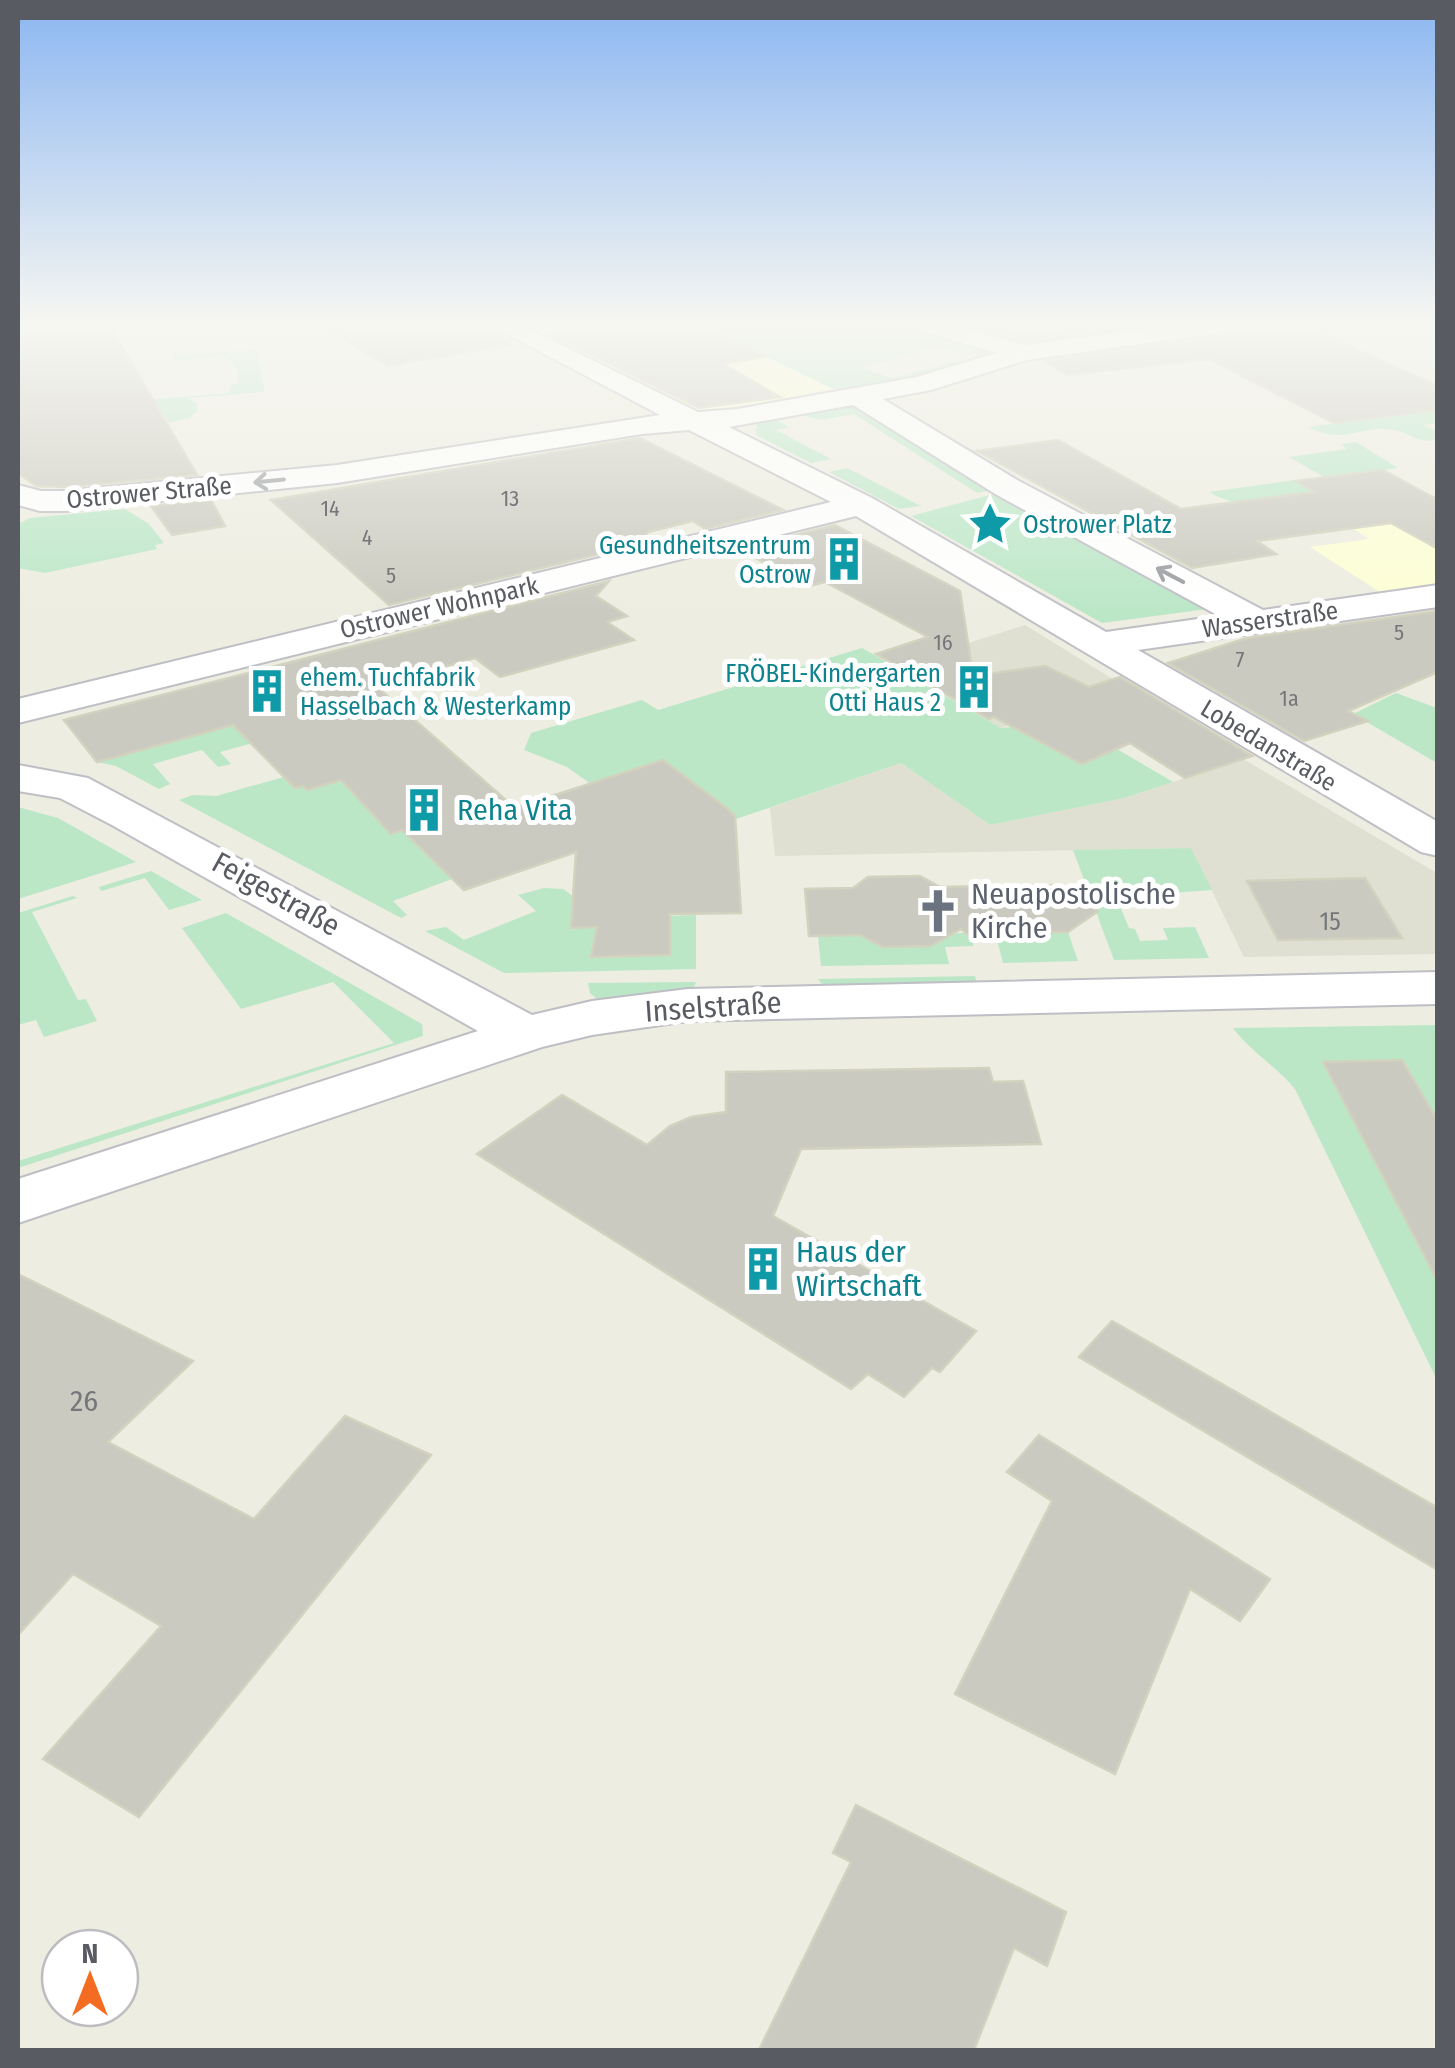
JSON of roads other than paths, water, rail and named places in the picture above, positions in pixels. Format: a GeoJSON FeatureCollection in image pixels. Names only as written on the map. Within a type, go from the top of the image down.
{"type":"FeatureCollection","features":[{"type":"Feature","properties":{"kind":"street"},"geometry":{"type":"LineString","coordinates":[[693,420],[861,505],[1102,644]]}},
{"type":"Feature","properties":{"kind":"street"},"geometry":{"type":"LineString","coordinates":[[696,421],[716,420]]}},
{"type":"Feature","properties":{"kind":"street"},"geometry":{"type":"LineString","coordinates":[[896,420],[1008,488],[1256,621]]}},
{"type":"Feature","properties":{"kind":"street","name":"Ostrower Straße"},"geometry":{"type":"LineString","coordinates":[[18,495],[40,501],[65,501],[306,478],[642,425],[696,421]]}},
{"type":"Feature","properties":{"kind":"street","name":"Ostrower Wohnpark"},"geometry":{"type":"LineString","coordinates":[[18,711],[861,505]]}},
{"type":"Feature","properties":{"kind":"street","name":"Wasserstraße"},"geometry":{"type":"LineString","coordinates":[[1102,644],[1438,596]]}},
{"type":"Feature","properties":{"kind":"street","name":"Lobedanstraße"},"geometry":{"type":"LineString","coordinates":[[1102,644],[1438,842]]}},
{"type":"Feature","properties":{"kind":"street","name":"Feigestraße"},"geometry":{"type":"LineString","coordinates":[[18,778],[72,787],[126,814],[525,1034]]}},
{"type":"Feature","properties":{"kind":"street","name":"Inselstraße"},"geometry":{"type":"LineString","coordinates":[[18,1201],[525,1034],[592,1018],[688,1005],[1438,988]]}},
{"type":"Feature","properties":{"kind":"place","name":"Ostrower Platz"},"geometry":{"type":"Point","coordinates":[990,524]}},
{"type":"Feature","properties":{"kind":"place","name":"Gesundheitszentrum Ostrow"},"geometry":{"type":"Point","coordinates":[844,559]}},
{"type":"Feature","properties":{"kind":"place","name":"FRÖBEL-Kindergarten Otti Haus 2"},"geometry":{"type":"Point","coordinates":[974,687]}},
{"type":"Feature","properties":{"kind":"place","name":"ehem. Tuchfabrik Hasselbach & Westerkamp"},"geometry":{"type":"Point","coordinates":[267,691]}},
{"type":"Feature","properties":{"kind":"place","name":"Reha Vita"},"geometry":{"type":"Point","coordinates":[424,810]}},
{"type":"Feature","properties":{"kind":"place","name":"Neuapostolische Kirche"},"geometry":{"type":"Point","coordinates":[938,911]}},
{"type":"Feature","properties":{"kind":"place","name":"Haus der Wirtschaft"},"geometry":{"type":"Point","coordinates":[763,1269]}}]}
